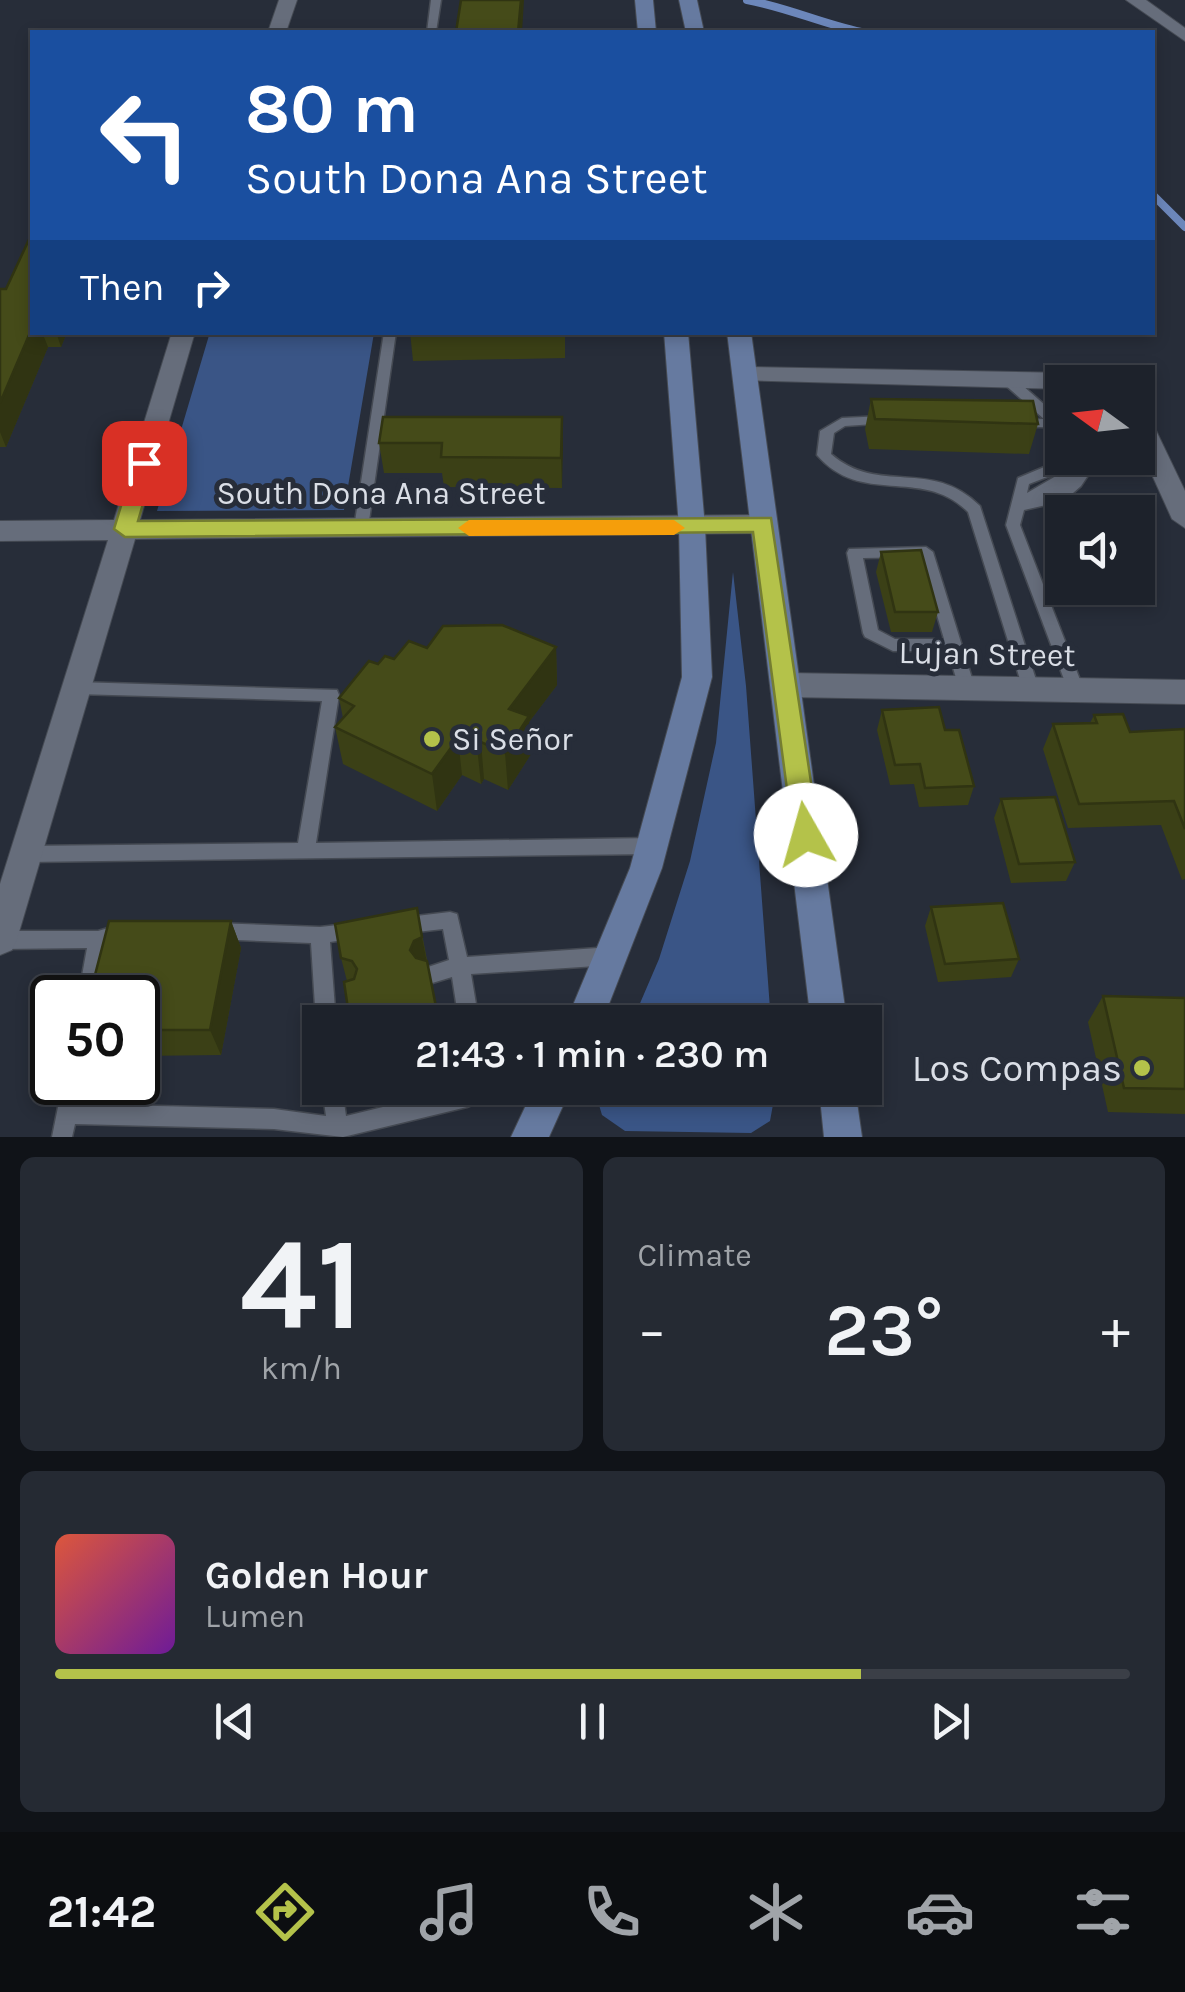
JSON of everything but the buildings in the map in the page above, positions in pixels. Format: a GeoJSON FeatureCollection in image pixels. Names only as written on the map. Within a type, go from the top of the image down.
{"type":"FeatureCollection","features":[{"type":"Feature","properties":{"kind":"main road"},"geometry":{"type":"LineString","coordinates":[[644,0],[648,30]]}},
{"type":"Feature","properties":{"kind":"main road"},"geometry":{"type":"LineString","coordinates":[[688,0],[695,30]]}},
{"type":"Feature","properties":{"kind":"main road"},"geometry":{"type":"LineString","coordinates":[[591,1005],[652,846],[696,677],[692,528],[676,335]]}},
{"type":"Feature","properties":{"kind":"main road"},"geometry":{"type":"LineString","coordinates":[[739,335],[827,1005]]}},
{"type":"Feature","properties":{"kind":"main road"},"geometry":{"type":"LineString","coordinates":[[530,1137],[545,1105]]}},
{"type":"Feature","properties":{"kind":"main road"},"geometry":{"type":"LineString","coordinates":[[839,1105],[843,1137]]}},
{"type":"Feature","properties":{"kind":"street"},"geometry":{"type":"LineString","coordinates":[[278,30],[288,0]]}},
{"type":"Feature","properties":{"kind":"street"},"geometry":{"type":"LineString","coordinates":[[1135,0],[1185,36]]}},
{"type":"Feature","properties":{"kind":"street"},"geometry":{"type":"LineString","coordinates":[[0,939],[183,335]]}},
{"type":"Feature","properties":{"kind":"street"},"geometry":{"type":"LineString","coordinates":[[746,376],[1045,381]]}},
{"type":"Feature","properties":{"kind":"street"},"geometry":{"type":"LineString","coordinates":[[1155,455],[1185,519]]}},
{"type":"Feature","properties":{"kind":"street","name":"South Dona Ana Street"},"geometry":{"type":"LineString","coordinates":[[0,530],[692,528],[763,524]]}},
{"type":"Feature","properties":{"kind":"street","name":"Lujan Street"},"geometry":{"type":"LineString","coordinates":[[788,686],[1185,692]]}},
{"type":"Feature","properties":{"kind":"lane"},"geometry":{"type":"LineString","coordinates":[[432,30],[436,0]]}},
{"type":"Feature","properties":{"kind":"lane"},"geometry":{"type":"LineString","coordinates":[[360,528],[390,335]]}},
{"type":"Feature","properties":{"kind":"lane"},"geometry":{"type":"LineString","coordinates":[[1008,380],[1045,411]]}},
{"type":"Feature","properties":{"kind":"lane"},"geometry":{"type":"LineString","coordinates":[[903,420],[842,422],[827,431],[824,455],[841,473],[942,485],[966,496],[975,510],[1031,689]]}},
{"type":"Feature","properties":{"kind":"lane"},"geometry":{"type":"LineString","coordinates":[[1003,422],[1045,423]]}},
{"type":"Feature","properties":{"kind":"lane"},"geometry":{"type":"LineString","coordinates":[[1045,471],[1032,476],[1018,490],[1013,525],[1076,690]]}},
{"type":"Feature","properties":{"kind":"lane"},"geometry":{"type":"LineString","coordinates":[[1017,505],[1054,499],[1084,475]]}},
{"type":"Feature","properties":{"kind":"lane"},"geometry":{"type":"LineString","coordinates":[[953,645],[893,646],[871,632],[854,553],[926,552],[967,688]]}},
{"type":"Feature","properties":{"kind":"lane"},"geometry":{"type":"LineString","coordinates":[[76,688],[331,695],[306,850]]}},
{"type":"Feature","properties":{"kind":"lane"},"geometry":{"type":"LineString","coordinates":[[26,854],[652,846]]}},
{"type":"Feature","properties":{"kind":"lane"},"geometry":{"type":"LineString","coordinates":[[193,930],[320,935],[450,920],[466,1005]]}},
{"type":"Feature","properties":{"kind":"lane"},"geometry":{"type":"LineString","coordinates":[[0,939],[98,939],[138,928]]}},
{"type":"Feature","properties":{"kind":"lane"},"geometry":{"type":"LineString","coordinates":[[320,935],[325,1005]]}},
{"type":"Feature","properties":{"kind":"lane"},"geometry":{"type":"LineString","coordinates":[[92,975],[98,939]]}},
{"type":"Feature","properties":{"kind":"lane"},"geometry":{"type":"LineString","coordinates":[[429,974],[460,966],[612,956]]}},
{"type":"Feature","properties":{"kind":"lane"},"geometry":{"type":"LineString","coordinates":[[338,1005],[350,998]]}},
{"type":"Feature","properties":{"kind":"lane"},"geometry":{"type":"LineString","coordinates":[[62,1137],[69,1105]]}},
{"type":"Feature","properties":{"kind":"lane"},"geometry":{"type":"LineString","coordinates":[[335,1105],[338,1128]]}},
{"type":"Feature","properties":{"kind":"lane"},"geometry":{"type":"LineString","coordinates":[[68,1114],[274,1128],[338,1128],[434,1105]]}},
{"type":"Feature","properties":{"kind":"shaded area"},"geometry":{"type":"Polygon","coordinates":[[[209,335],[374,335],[344,510],[157,511],[209,335]]]}},
{"type":"Feature","properties":{"kind":"shaded area"},"geometry":{"type":"Polygon","coordinates":[[[733,572],[746,686],[770,1005],[639,1005],[659,959],[690,861],[716,743],[733,572]]]}},
{"type":"Feature","properties":{"kind":"shaded area"},"geometry":{"type":"Polygon","coordinates":[[[599,1105],[773,1105],[770,1121],[751,1133],[625,1131],[602,1115],[599,1105]]]}},
{"type":"Feature","properties":{"kind":"waterway"},"geometry":{"type":"LineString","coordinates":[[747,0],[854,30]]}},
{"type":"Feature","properties":{"kind":"waterway"},"geometry":{"type":"LineString","coordinates":[[1155,197],[1185,227]]}},
{"type":"Feature","properties":{"kind":"slow traffic"},"geometry":{"type":"LineString","coordinates":[[469,528],[674,528]]}},
{"type":"Feature","properties":{"kind":"place","name":"Si Señor"},"geometry":{"type":"Point","coordinates":[432,739]}},
{"type":"Feature","properties":{"kind":"place","name":"Los Compas"},"geometry":{"type":"Point","coordinates":[1142,1068]}},
{"type":"Feature","properties":{"kind":"route"},"geometry":{"type":"LineString","coordinates":[[144,463],[125,529],[692,528],[763,524],[806,835]]}}]}
